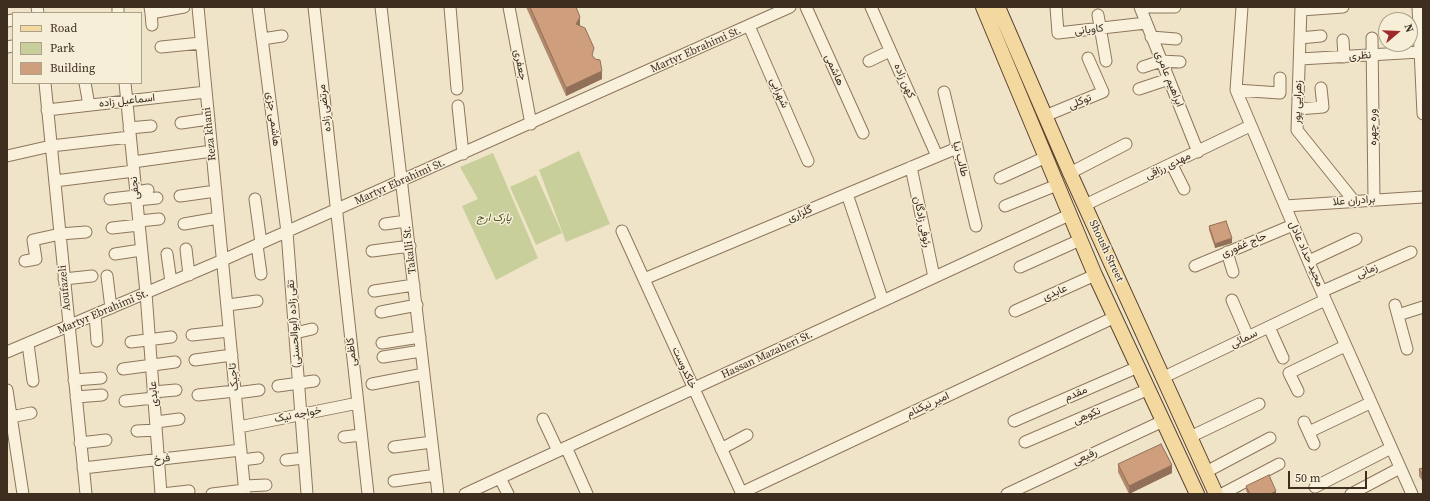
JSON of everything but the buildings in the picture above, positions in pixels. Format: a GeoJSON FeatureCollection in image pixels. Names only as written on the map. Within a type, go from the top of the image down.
{"type":"FeatureCollection","features":[{"type":"Feature","properties":{"kind":"main road","name":"Shoush Street"},"geometry":{"type":"LineString","coordinates":[[983,7],[1095,275],[1198,494]]}},
{"type":"Feature","properties":{"kind":"main road","name":"Shoush Street"},"geometry":{"type":"LineString","coordinates":[[998,7],[1070,173],[1216,494]]}},
{"type":"Feature","properties":{"kind":"street"},"geometry":{"type":"LineString","coordinates":[[152,25],[150,10],[184,7]]}},
{"type":"Feature","properties":{"kind":"street","name":"Reza khani"},"geometry":{"type":"LineString","coordinates":[[198,7],[223,260]]}},
{"type":"Feature","properties":{"kind":"street","name":"هاشمی جزی"},"geometry":{"type":"LineString","coordinates":[[258,7],[287,232]]}},
{"type":"Feature","properties":{"kind":"street","name":"مرتضی زاده"},"geometry":{"type":"LineString","coordinates":[[314,7],[337,210]]}},
{"type":"Feature","properties":{"kind":"street","name":"Takalli St."},"geometry":{"type":"LineString","coordinates":[[380,7],[410,246],[438,494]]}},
{"type":"Feature","properties":{"kind":"street"},"geometry":{"type":"LineString","coordinates":[[450,7],[457,89]]}},
{"type":"Feature","properties":{"kind":"street","name":"جعفری"},"geometry":{"type":"LineString","coordinates":[[509,7],[531,124]]}},
{"type":"Feature","properties":{"kind":"street","name":"Martyr Ebrahimi St."},"geometry":{"type":"LineString","coordinates":[[7,352],[146,294],[337,210],[790,7]]}},
{"type":"Feature","properties":{"kind":"street","name":"هاشمی"},"geometry":{"type":"LineString","coordinates":[[806,7],[863,133]]}},
{"type":"Feature","properties":{"kind":"street","name":"کهن زاده"},"geometry":{"type":"LineString","coordinates":[[871,7],[937,156]]}},
{"type":"Feature","properties":{"kind":"street","name":"کاویانی"},"geometry":{"type":"LineString","coordinates":[[1056,7],[1058,33],[1101,29],[1146,22]]}},
{"type":"Feature","properties":{"kind":"street"},"geometry":{"type":"LineString","coordinates":[[1140,7],[1174,7]]}},
{"type":"Feature","properties":{"kind":"street","name":"ابراهیم عامری"},"geometry":{"type":"LineString","coordinates":[[1140,7],[1198,152]]}},
{"type":"Feature","properties":{"kind":"street","name":"مجید حداد عادل"},"geometry":{"type":"LineString","coordinates":[[1242,7],[1236,90],[1250,126],[1345,346],[1412,494]]}},
{"type":"Feature","properties":{"kind":"street"},"geometry":{"type":"LineString","coordinates":[[1301,9],[1342,7]]}},
{"type":"Feature","properties":{"kind":"street"},"geometry":{"type":"LineString","coordinates":[[1418,7],[1423,114]]}},
{"type":"Feature","properties":{"kind":"street","name":"زهرایی پور"},"geometry":{"type":"LineString","coordinates":[[1301,9],[1297,130],[1354,201]]}},
{"type":"Feature","properties":{"kind":"street"},"geometry":{"type":"LineString","coordinates":[[1098,15],[1106,61]]}},
{"type":"Feature","properties":{"kind":"street","name":"شهرابی"},"geometry":{"type":"LineString","coordinates":[[749,26],[808,161]]}},
{"type":"Feature","properties":{"kind":"street"},"geometry":{"type":"LineString","coordinates":[[262,39],[282,36]]}},
{"type":"Feature","properties":{"kind":"street"},"geometry":{"type":"LineString","coordinates":[[1152,36],[1176,39]]}},
{"type":"Feature","properties":{"kind":"street"},"geometry":{"type":"LineString","coordinates":[[1300,38],[1321,36]]}},
{"type":"Feature","properties":{"kind":"street","name":"وره چهره"},"geometry":{"type":"LineString","coordinates":[[1372,38],[1374,200]]}},
{"type":"Feature","properties":{"kind":"street"},"geometry":{"type":"LineString","coordinates":[[1343,40],[1344,57]]}},
{"type":"Feature","properties":{"kind":"street"},"geometry":{"type":"LineString","coordinates":[[161,47],[201,43]]}},
{"type":"Feature","properties":{"kind":"street","name":"نظری"},"geometry":{"type":"LineString","coordinates":[[1300,59],[1372,55],[1421,48]]}},
{"type":"Feature","properties":{"kind":"street"},"geometry":{"type":"LineString","coordinates":[[868,61],[890,51]]}},
{"type":"Feature","properties":{"kind":"street","name":"توکلی"},"geometry":{"type":"LineString","coordinates":[[1045,116],[1103,92],[1088,58]]}},
{"type":"Feature","properties":{"kind":"street"},"geometry":{"type":"LineString","coordinates":[[1143,67],[1162,61],[1180,62]]}},
{"type":"Feature","properties":{"kind":"street"},"geometry":{"type":"LineString","coordinates":[[1236,90],[1280,93],[1280,78]]}},
{"type":"Feature","properties":{"kind":"street"},"geometry":{"type":"LineString","coordinates":[[1139,90],[1169,79]]}},
{"type":"Feature","properties":{"kind":"street","name":"Aoufazeli"},"geometry":{"type":"LineString","coordinates":[[45,84],[86,494]]}},
{"type":"Feature","properties":{"kind":"street"},"geometry":{"type":"LineString","coordinates":[[85,84],[89,105]]}},
{"type":"Feature","properties":{"kind":"street","name":"نجفی"},"geometry":{"type":"LineString","coordinates":[[125,84],[146,294]]}},
{"type":"Feature","properties":{"kind":"street"},"geometry":{"type":"LineString","coordinates":[[1298,110],[1323,107],[1322,88]]}},
{"type":"Feature","properties":{"kind":"street","name":"اسماعیل زاده"},"geometry":{"type":"LineString","coordinates":[[48,110],[206,92]]}},
{"type":"Feature","properties":{"kind":"street","name":"طالب نیا"},"geometry":{"type":"LineString","coordinates":[[944,92],[976,226]]}},
{"type":"Feature","properties":{"kind":"street"},"geometry":{"type":"LineString","coordinates":[[458,106],[462,154]]}},
{"type":"Feature","properties":{"kind":"street"},"geometry":{"type":"LineString","coordinates":[[181,123],[209,119]]}},
{"type":"Feature","properties":{"kind":"street"},"geometry":{"type":"LineString","coordinates":[[7,156],[51,146],[130,132],[151,126]]}},
{"type":"Feature","properties":{"kind":"street","name":"مهدی رزاقی"},"geometry":{"type":"LineString","coordinates":[[1085,205],[1172,165],[1250,126]]}},
{"type":"Feature","properties":{"kind":"street"},"geometry":{"type":"LineString","coordinates":[[1070,173],[1126,144]]}},
{"type":"Feature","properties":{"kind":"street","name":"گلزاری"},"geometry":{"type":"LineString","coordinates":[[644,280],[957,148]]}},
{"type":"Feature","properties":{"kind":"street"},"geometry":{"type":"LineString","coordinates":[[55,181],[212,151]]}},
{"type":"Feature","properties":{"kind":"street"},"geometry":{"type":"LineString","coordinates":[[1000,178],[1046,157]]}},
{"type":"Feature","properties":{"kind":"street"},"geometry":{"type":"LineString","coordinates":[[1172,165],[1184,189]]}},
{"type":"Feature","properties":{"kind":"street","name":"رئوفی زادگان"},"geometry":{"type":"LineString","coordinates":[[911,167],[934,277]]}},
{"type":"Feature","properties":{"kind":"street"},"geometry":{"type":"LineString","coordinates":[[1005,206],[1057,185]]}},
{"type":"Feature","properties":{"kind":"street"},"geometry":{"type":"LineString","coordinates":[[136,196],[148,190]]}},
{"type":"Feature","properties":{"kind":"street"},"geometry":{"type":"LineString","coordinates":[[180,196],[216,192]]}},
{"type":"Feature","properties":{"kind":"street"},"geometry":{"type":"LineString","coordinates":[[847,194],[883,301]]}},
{"type":"Feature","properties":{"kind":"street"},"geometry":{"type":"LineString","coordinates":[[110,199],[136,196],[157,198]]}},
{"type":"Feature","properties":{"kind":"street","name":"برادران علا"},"geometry":{"type":"LineString","coordinates":[[1285,206],[1423,197]]}},
{"type":"Feature","properties":{"kind":"street"},"geometry":{"type":"LineString","coordinates":[[255,199],[261,274]]}},
{"type":"Feature","properties":{"kind":"street","name":"کاظمی"},"geometry":{"type":"LineString","coordinates":[[337,210],[368,494]]}},
{"type":"Feature","properties":{"kind":"street","name":"Hassan Mazaheri St."},"geometry":{"type":"LineString","coordinates":[[465,494],[1069,215]]}},
{"type":"Feature","properties":{"kind":"street"},"geometry":{"type":"LineString","coordinates":[[184,224],[218,218]]}},
{"type":"Feature","properties":{"kind":"street"},"geometry":{"type":"LineString","coordinates":[[112,228],[159,219]]}},
{"type":"Feature","properties":{"kind":"street"},"geometry":{"type":"LineString","coordinates":[[385,224],[406,220]]}},
{"type":"Feature","properties":{"kind":"street","name":"حاج غفوری"},"geometry":{"type":"LineString","coordinates":[[1195,266],[1293,225]]}},
{"type":"Feature","properties":{"kind":"street","name":"خاکدوست"},"geometry":{"type":"LineString","coordinates":[[622,230],[742,494]]}},
{"type":"Feature","properties":{"kind":"street"},"geometry":{"type":"LineString","coordinates":[[25,261],[36,259],[32,240],[60,234],[86,232]]}},
{"type":"Feature","properties":{"kind":"street","name":"تقی زاده (ابوالحسنی)"},"geometry":{"type":"LineString","coordinates":[[287,232],[307,494]]}},
{"type":"Feature","properties":{"kind":"street"},"geometry":{"type":"LineString","coordinates":[[1309,261],[1356,239]]}},
{"type":"Feature","properties":{"kind":"street"},"geometry":{"type":"LineString","coordinates":[[1020,267],[1080,240]]}},
{"type":"Feature","properties":{"kind":"street"},"geometry":{"type":"LineString","coordinates":[[372,251],[410,246]]}},
{"type":"Feature","properties":{"kind":"street"},"geometry":{"type":"LineString","coordinates":[[186,249],[189,275]]}},
{"type":"Feature","properties":{"kind":"street"},"geometry":{"type":"LineString","coordinates":[[115,254],[142,250]]}},
{"type":"Feature","properties":{"kind":"street"},"geometry":{"type":"LineString","coordinates":[[1227,252],[1233,272]]}},
{"type":"Feature","properties":{"kind":"street","name":"زمانی"},"geometry":{"type":"LineString","coordinates":[[1324,296],[1411,252]]}},
{"type":"Feature","properties":{"kind":"street"},"geometry":{"type":"LineString","coordinates":[[167,254],[171,282]]}},
{"type":"Feature","properties":{"kind":"street","name":"تاجیک"},"geometry":{"type":"LineString","coordinates":[[223,260],[245,490]]}},
{"type":"Feature","properties":{"kind":"street","name":"عابدی"},"geometry":{"type":"LineString","coordinates":[[1015,311],[1095,275]]}},
{"type":"Feature","properties":{"kind":"street"},"geometry":{"type":"LineString","coordinates":[[64,279],[92,276]]}},
{"type":"Feature","properties":{"kind":"street"},"geometry":{"type":"LineString","coordinates":[[107,276],[111,308]]}},
{"type":"Feature","properties":{"kind":"street"},"geometry":{"type":"LineString","coordinates":[[374,291],[414,285]]}},
{"type":"Feature","properties":{"kind":"street","name":"عابدی"},"geometry":{"type":"LineString","coordinates":[[146,294],[162,494]]}},
{"type":"Feature","properties":{"kind":"street","name":"سمائی"},"geometry":{"type":"LineString","coordinates":[[1162,378],[1269,327],[1324,296]]}},
{"type":"Feature","properties":{"kind":"street"},"geometry":{"type":"LineString","coordinates":[[1232,300],[1248,337]]}},
{"type":"Feature","properties":{"kind":"street"},"geometry":{"type":"LineString","coordinates":[[228,305],[257,301]]}},
{"type":"Feature","properties":{"kind":"street"},"geometry":{"type":"LineString","coordinates":[[381,312],[416,305]]}},
{"type":"Feature","properties":{"kind":"street"},"geometry":{"type":"LineString","coordinates":[[1407,349],[1396,310],[1423,307]]}},
{"type":"Feature","properties":{"kind":"street"},"geometry":{"type":"LineString","coordinates":[[95,315],[97,341]]}},
{"type":"Feature","properties":{"kind":"street","name":"امیر نیکنام"},"geometry":{"type":"LineString","coordinates":[[742,494],[1115,317]]}},
{"type":"Feature","properties":{"kind":"street"},"geometry":{"type":"LineString","coordinates":[[1269,327],[1283,358]]}},
{"type":"Feature","properties":{"kind":"street"},"geometry":{"type":"LineString","coordinates":[[295,333],[312,329]]}},
{"type":"Feature","properties":{"kind":"street"},"geometry":{"type":"LineString","coordinates":[[192,335],[229,331]]}},
{"type":"Feature","properties":{"kind":"street"},"geometry":{"type":"LineString","coordinates":[[131,342],[171,337]]}},
{"type":"Feature","properties":{"kind":"street"},"geometry":{"type":"LineString","coordinates":[[382,343],[420,338]]}},
{"type":"Feature","properties":{"kind":"street"},"geometry":{"type":"LineString","coordinates":[[28,344],[33,381]]}},
{"type":"Feature","properties":{"kind":"street"},"geometry":{"type":"LineString","coordinates":[[1298,391],[1289,372],[1345,346]]}},
{"type":"Feature","properties":{"kind":"street"},"geometry":{"type":"LineString","coordinates":[[383,357],[421,351]]}},
{"type":"Feature","properties":{"kind":"street"},"geometry":{"type":"LineString","coordinates":[[195,360],[232,355]]}},
{"type":"Feature","properties":{"kind":"street"},"geometry":{"type":"LineString","coordinates":[[123,368],[175,362]]}},
{"type":"Feature","properties":{"kind":"street","name":"مقدم"},"geometry":{"type":"LineString","coordinates":[[1014,421],[1138,366]]}},
{"type":"Feature","properties":{"kind":"street"},"geometry":{"type":"LineString","coordinates":[[372,384],[424,374]]}},
{"type":"Feature","properties":{"kind":"street"},"geometry":{"type":"LineString","coordinates":[[74,380],[101,378]]}},
{"type":"Feature","properties":{"kind":"street"},"geometry":{"type":"LineString","coordinates":[[278,386],[314,381]]}},
{"type":"Feature","properties":{"kind":"street","name":"نکوهی"},"geometry":{"type":"LineString","coordinates":[[1025,442],[1149,389]]}},
{"type":"Feature","properties":{"kind":"street"},"geometry":{"type":"LineString","coordinates":[[7,390],[23,494]]}},
{"type":"Feature","properties":{"kind":"street"},"geometry":{"type":"LineString","coordinates":[[125,401],[176,390]]}},
{"type":"Feature","properties":{"kind":"street"},"geometry":{"type":"LineString","coordinates":[[198,395],[259,390]]}},
{"type":"Feature","properties":{"kind":"street"},"geometry":{"type":"LineString","coordinates":[[76,397],[102,395]]}},
{"type":"Feature","properties":{"kind":"street"},"geometry":{"type":"LineString","coordinates":[[1314,444],[1306,427],[1370,403]]}},
{"type":"Feature","properties":{"kind":"street","name":"خواجه نیک"},"geometry":{"type":"LineString","coordinates":[[239,427],[358,404]]}},
{"type":"Feature","properties":{"kind":"street"},"geometry":{"type":"LineString","coordinates":[[1190,437],[1259,404]]}},
{"type":"Feature","properties":{"kind":"street"},"geometry":{"type":"LineString","coordinates":[[11,417],[31,413]]}},
{"type":"Feature","properties":{"kind":"street"},"geometry":{"type":"LineString","coordinates":[[543,419],[562,449],[587,494]]}},
{"type":"Feature","properties":{"kind":"street"},"geometry":{"type":"LineString","coordinates":[[137,431],[179,420]]}},
{"type":"Feature","properties":{"kind":"street","name":"رفیعی"},"geometry":{"type":"LineString","coordinates":[[1007,494],[1163,420]]}},
{"type":"Feature","properties":{"kind":"street"},"geometry":{"type":"LineString","coordinates":[[344,437],[362,435]]}},
{"type":"Feature","properties":{"kind":"street"},"geometry":{"type":"LineString","coordinates":[[721,449],[747,435]]}},
{"type":"Feature","properties":{"kind":"street"},"geometry":{"type":"LineString","coordinates":[[1206,472],[1270,438]]}},
{"type":"Feature","properties":{"kind":"street"},"geometry":{"type":"LineString","coordinates":[[80,443],[106,440]]}},
{"type":"Feature","properties":{"kind":"street"},"geometry":{"type":"LineString","coordinates":[[394,447],[432,442]]}},
{"type":"Feature","properties":{"kind":"street"},"geometry":{"type":"LineString","coordinates":[[1315,487],[1391,448]]}},
{"type":"Feature","properties":{"kind":"street","name":"فرخ"},"geometry":{"type":"LineString","coordinates":[[83,468],[159,460],[242,455],[258,458]]}},
{"type":"Feature","properties":{"kind":"street"},"geometry":{"type":"LineString","coordinates":[[286,460],[304,458]]}},
{"type":"Feature","properties":{"kind":"street"},"geometry":{"type":"LineString","coordinates":[[1222,494],[1280,464]]}},
{"type":"Feature","properties":{"kind":"street"},"geometry":{"type":"LineString","coordinates":[[1351,494],[1400,468]]}},
{"type":"Feature","properties":{"kind":"street"},"geometry":{"type":"LineString","coordinates":[[394,481],[436,475]]}},
{"type":"Feature","properties":{"kind":"street"},"geometry":{"type":"LineString","coordinates":[[500,478],[508,494]]}},
{"type":"Feature","properties":{"kind":"street"},"geometry":{"type":"LineString","coordinates":[[212,494],[245,490],[266,485]]}},
{"type":"Feature","properties":{"kind":"street"},"geometry":{"type":"LineString","coordinates":[[162,494],[190,491]]}},
{"type":"Feature","properties":{"kind":"green space"},"geometry":{"type":"Polygon","coordinates":[[[579,151],[610,224],[566,242],[539,170],[579,151]]]}},
{"type":"Feature","properties":{"kind":"green space","name":"پارک ارج"},"geometry":{"type":"Polygon","coordinates":[[[493,153],[538,258],[496,280],[462,206],[478,199],[460,167],[493,153]]]}},
{"type":"Feature","properties":{"kind":"green space"},"geometry":{"type":"Polygon","coordinates":[[[536,175],[562,233],[536,245],[510,187],[536,175]]]}}]}
